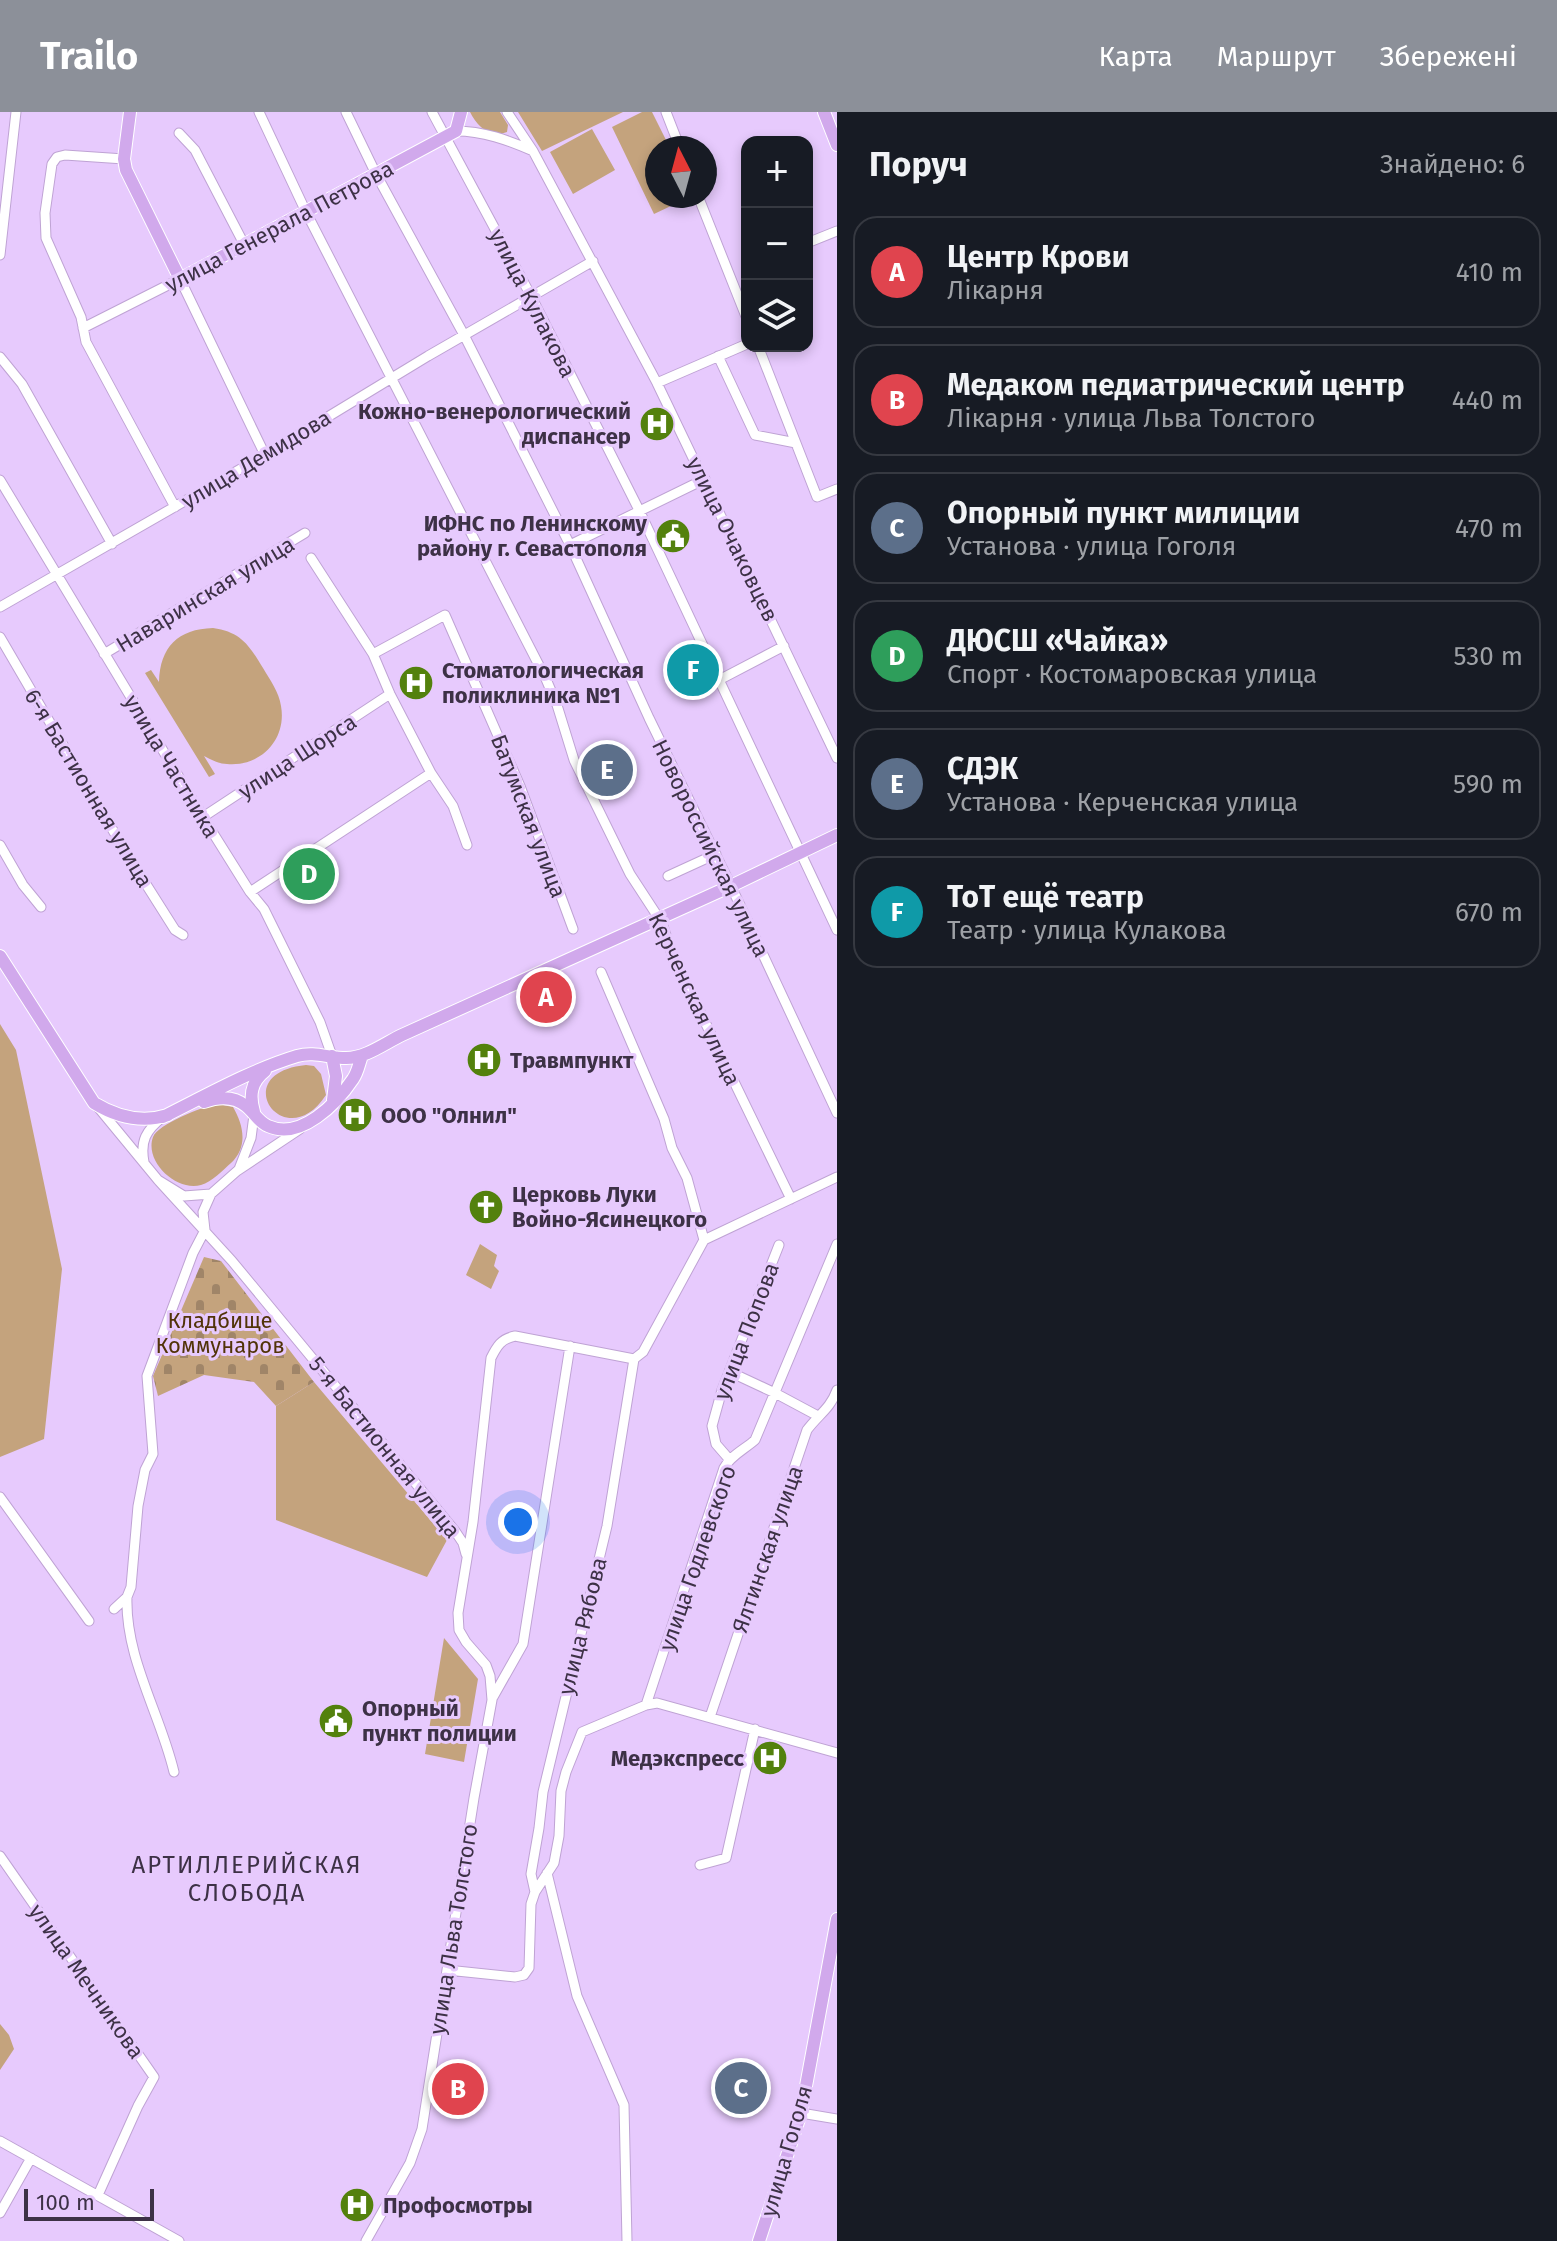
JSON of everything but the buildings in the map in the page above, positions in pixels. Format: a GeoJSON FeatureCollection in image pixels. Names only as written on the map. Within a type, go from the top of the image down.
{"type":"FeatureCollection","features":[{"type":"Feature","properties":{"kind":"main road"},"geometry":{"type":"LineString","coordinates":[[130,112],[124,159],[126,170],[180,279]]}},
{"type":"Feature","properties":{"kind":"main road"},"geometry":{"type":"LineString","coordinates":[[451,134],[461,112]]}},
{"type":"Feature","properties":{"kind":"main road"},"geometry":{"type":"LineString","coordinates":[[824,112],[837,145]]}},
{"type":"Feature","properties":{"kind":"main road","name":"улица Генерала Петрова"},"geometry":{"type":"LineString","coordinates":[[180,279],[451,134]]}},
{"type":"Feature","properties":{"kind":"main road"},"geometry":{"type":"LineString","coordinates":[[163,1117],[233,1082],[308,1053],[346,1058],[362,1056],[837,835]]}},
{"type":"Feature","properties":{"kind":"main road"},"geometry":{"type":"LineString","coordinates":[[0,956],[94,1103],[108,1112],[134,1119],[163,1117],[223,1098],[239,1101],[265,1125],[280,1130],[305,1126],[330,1106],[355,1077],[362,1056]]}},
{"type":"Feature","properties":{"kind":"main road"},"geometry":{"type":"LineString","coordinates":[[330,1106],[336,1086],[332,1056]]}},
{"type":"Feature","properties":{"kind":"main road"},"geometry":{"type":"LineString","coordinates":[[254,1115],[252,1088],[259,1076],[270,1067]]}},
{"type":"Feature","properties":{"kind":"main road","name":"улица Гоголя"},"geometry":{"type":"LineString","coordinates":[[759,2241],[801,2113],[823,1968],[837,1919]]}},
{"type":"Feature","properties":{"kind":"street"},"geometry":{"type":"LineString","coordinates":[[0,255],[16,112]]}},
{"type":"Feature","properties":{"kind":"street","name":"Керченская улица"},"geometry":{"type":"LineString","coordinates":[[259,112],[306,212],[546,679],[574,760],[630,874],[659,918],[672,954],[791,1199]]}},
{"type":"Feature","properties":{"kind":"street","name":"Новороссийская улица"},"geometry":{"type":"LineString","coordinates":[[346,112],[570,545],[837,1113]]}},
{"type":"Feature","properties":{"kind":"street","name":"улица Кулакова"},"geometry":{"type":"LineString","coordinates":[[432,112],[451,134],[639,510],[837,930]]}},
{"type":"Feature","properties":{"kind":"street","name":"улица Очаковцев"},"geometry":{"type":"LineString","coordinates":[[507,112],[533,151],[657,383],[837,758]]}},
{"type":"Feature","properties":{"kind":"street"},"geometry":{"type":"LineString","coordinates":[[666,112],[675,136]]}},
{"type":"Feature","properties":{"kind":"street"},"geometry":{"type":"LineString","coordinates":[[451,134],[474,131],[533,151]]}},
{"type":"Feature","properties":{"kind":"street"},"geometry":{"type":"LineString","coordinates":[[179,133],[195,150],[245,246]]}},
{"type":"Feature","properties":{"kind":"street"},"geometry":{"type":"LineString","coordinates":[[124,159],[57,157],[52,164],[45,213],[46,238],[86,342],[175,507]]}},
{"type":"Feature","properties":{"kind":"street"},"geometry":{"type":"LineString","coordinates":[[703,208],[741,304]]}},
{"type":"Feature","properties":{"kind":"street"},"geometry":{"type":"LineString","coordinates":[[813,241],[837,231]]}},
{"type":"Feature","properties":{"kind":"street","name":"улица Демидова"},"geometry":{"type":"LineString","coordinates":[[0,607],[593,261]]}},
{"type":"Feature","properties":{"kind":"street"},"geometry":{"type":"LineString","coordinates":[[180,279],[265,455]]}},
{"type":"Feature","properties":{"kind":"street","name":"улица Генерала Петрова"},"geometry":{"type":"LineString","coordinates":[[83,328],[180,279]]}},
{"type":"Feature","properties":{"kind":"street"},"geometry":{"type":"LineString","coordinates":[[657,383],[741,346]]}},
{"type":"Feature","properties":{"kind":"street"},"geometry":{"type":"LineString","coordinates":[[760,352],[817,497],[837,489]]}},
{"type":"Feature","properties":{"kind":"street"},"geometry":{"type":"LineString","coordinates":[[718,356],[755,435],[796,443]]}},
{"type":"Feature","properties":{"kind":"street"},"geometry":{"type":"LineString","coordinates":[[0,357],[22,384],[112,544]]}},
{"type":"Feature","properties":{"kind":"street"},"geometry":{"type":"LineString","coordinates":[[570,545],[705,479]]}},
{"type":"Feature","properties":{"kind":"street","name":"улица Частника"},"geometry":{"type":"LineString","coordinates":[[0,480],[203,817],[264,909],[320,1022],[332,1056]]}},
{"type":"Feature","properties":{"kind":"street","name":"Наваринская улица"},"geometry":{"type":"LineString","coordinates":[[104,654],[305,533]]}},
{"type":"Feature","properties":{"kind":"street"},"geometry":{"type":"LineString","coordinates":[[311,558],[373,654],[431,773],[454,807],[467,845]]}},
{"type":"Feature","properties":{"kind":"street","name":"Батумская улица"},"geometry":{"type":"LineString","coordinates":[[373,654],[445,615],[520,786],[573,929]]}},
{"type":"Feature","properties":{"kind":"street","name":"6-я Бастионная улица"},"geometry":{"type":"LineString","coordinates":[[0,637],[132,861],[175,930],[183,935]]}},
{"type":"Feature","properties":{"kind":"street"},"geometry":{"type":"LineString","coordinates":[[719,680],[784,646]]}},
{"type":"Feature","properties":{"kind":"street","name":"улица Щорса"},"geometry":{"type":"LineString","coordinates":[[203,817],[390,694]]}},
{"type":"Feature","properties":{"kind":"street"},"geometry":{"type":"LineString","coordinates":[[250,892],[431,773]]}},
{"type":"Feature","properties":{"kind":"street"},"geometry":{"type":"LineString","coordinates":[[0,845],[23,885],[41,907]]}},
{"type":"Feature","properties":{"kind":"street"},"geometry":{"type":"LineString","coordinates":[[668,876],[716,854]]}},
{"type":"Feature","properties":{"kind":"street"},"geometry":{"type":"LineString","coordinates":[[601,972],[687,1178],[704,1240]]}},
{"type":"Feature","properties":{"kind":"street"},"geometry":{"type":"LineString","coordinates":[[94,1103],[158,1180],[184,1196],[211,1194]]}},
{"type":"Feature","properties":{"kind":"street"},"geometry":{"type":"LineString","coordinates":[[237,1171],[249,1146],[254,1115]]}},
{"type":"Feature","properties":{"kind":"street"},"geometry":{"type":"LineString","coordinates":[[145,1166],[142,1150],[144,1139],[163,1117]]}},
{"type":"Feature","properties":{"kind":"street"},"geometry":{"type":"LineString","coordinates":[[174,1772],[168,1745],[131,1642],[126,1617],[138,1506],[145,1470],[153,1454],[147,1376],[193,1253],[205,1230],[203,1212],[211,1194],[237,1171],[305,1126]]}},
{"type":"Feature","properties":{"kind":"street"},"geometry":{"type":"LineString","coordinates":[[492,1700],[486,1665],[459,1630],[458,1613],[473,1522],[490,1362],[498,1344],[515,1336],[634,1359],[643,1352],[704,1240],[837,1177]]}},
{"type":"Feature","properties":{"kind":"street","name":"5-я Бастионная улица"},"geometry":{"type":"LineString","coordinates":[[158,1180],[205,1230],[455,1531],[467,1557]]}},
{"type":"Feature","properties":{"kind":"street","name":"улица Годлевского"},"geometry":{"type":"LineString","coordinates":[[646,1705],[729,1459],[755,1440],[837,1244]]}},
{"type":"Feature","properties":{"kind":"street","name":"улица Попова"},"geometry":{"type":"LineString","coordinates":[[729,1459],[716,1444],[712,1426],[722,1390],[779,1245]]}},
{"type":"Feature","properties":{"kind":"street"},"geometry":{"type":"LineString","coordinates":[[492,1700],[523,1644],[570,1346]]}},
{"type":"Feature","properties":{"kind":"street","name":"улица Рябова"},"geometry":{"type":"LineString","coordinates":[[535,1892],[531,1874],[543,1792],[607,1526],[634,1359]]}},
{"type":"Feature","properties":{"kind":"street"},"geometry":{"type":"LineString","coordinates":[[730,1372],[818,1416]]}},
{"type":"Feature","properties":{"kind":"street","name":"Ялтинская улица"},"geometry":{"type":"LineString","coordinates":[[710,1717],[807,1430],[831,1406],[837,1390]]}},
{"type":"Feature","properties":{"kind":"street"},"geometry":{"type":"LineString","coordinates":[[0,1497],[89,1621]]}},
{"type":"Feature","properties":{"kind":"street"},"geometry":{"type":"LineString","coordinates":[[455,1531],[464,1533],[473,1522]]}},
{"type":"Feature","properties":{"kind":"street"},"geometry":{"type":"LineString","coordinates":[[114,1609],[127,1597]]}},
{"type":"Feature","properties":{"kind":"street","name":"улица Льва Толстого"},"geometry":{"type":"LineString","coordinates":[[366,2241],[418,2143],[492,1700]]}},
{"type":"Feature","properties":{"kind":"street"},"geometry":{"type":"LineString","coordinates":[[646,1705],[657,1703],[837,1753]]}},
{"type":"Feature","properties":{"kind":"street","name":"улица Рябова"},"geometry":{"type":"LineString","coordinates":[[447,1970],[520,1977],[527,1972],[530,1964],[531,1904],[554,1863],[561,1791],[582,1732],[646,1705]]}},
{"type":"Feature","properties":{"kind":"street"},"geometry":{"type":"LineString","coordinates":[[700,1865],[726,1858],[755,1729]]}},
{"type":"Feature","properties":{"kind":"street","name":"улица Мечникова"},"geometry":{"type":"LineString","coordinates":[[0,1856],[154,2077],[98,2195]]}},
{"type":"Feature","properties":{"kind":"street"},"geometry":{"type":"LineString","coordinates":[[547,1873],[577,1996],[624,2105],[627,2241]]}},
{"type":"Feature","properties":{"kind":"street"},"geometry":{"type":"LineString","coordinates":[[801,2113],[837,2119]]}},
{"type":"Feature","properties":{"kind":"street"},"geometry":{"type":"LineString","coordinates":[[0,2141],[179,2241]]}},
{"type":"Feature","properties":{"kind":"street"},"geometry":{"type":"LineString","coordinates":[[0,2213],[31,2158]]}},
{"type":"Feature","properties":{"kind":"green space"},"geometry":{"type":"Polygon","coordinates":[[[470,112],[500,112],[508,125],[507,132],[495,134],[485,130],[470,112]]]}},
{"type":"Feature","properties":{"kind":"green space"},"geometry":{"type":"Polygon","coordinates":[[[518,112],[623,112],[542,151],[518,112]]]}},
{"type":"Feature","properties":{"kind":"green space"},"geometry":{"type":"Polygon","coordinates":[[[642,112],[652,112],[664,136],[645,136],[645,195],[612,127],[642,112]]]}},
{"type":"Feature","properties":{"kind":"green space"},"geometry":{"type":"Polygon","coordinates":[[[592,129],[615,170],[573,194],[550,152],[592,129]]]}},
{"type":"Feature","properties":{"kind":"green space"},"geometry":{"type":"Polygon","coordinates":[[[651,208],[667,208],[654,214],[651,208]]]}},
{"type":"Feature","properties":{"kind":"green space"},"geometry":{"type":"Polygon","coordinates":[[[213,628],[237,636],[248,646],[276,691],[282,718],[276,740],[261,756],[251,761],[224,764],[204,756],[215,774],[209,777],[145,673],[151,670],[159,682],[163,659],[173,642],[190,632],[213,628]]]}},
{"type":"Feature","properties":{"kind":"green space"},"geometry":{"type":"Polygon","coordinates":[[[0,1024],[16,1050],[62,1269],[44,1439],[0,1457],[0,1024]]]}},
{"type":"Feature","properties":{"kind":"green space"},"geometry":{"type":"Polygon","coordinates":[[[314,1066],[321,1074],[326,1095],[310,1112],[294,1118],[280,1115],[270,1107],[266,1095],[269,1082],[282,1071],[314,1066]]]}},
{"type":"Feature","properties":{"kind":"green space"},"geometry":{"type":"Polygon","coordinates":[[[217,1104],[233,1107],[240,1122],[240,1150],[231,1163],[209,1181],[192,1186],[182,1184],[158,1165],[151,1147],[153,1137],[171,1122],[217,1104]]]}},
{"type":"Feature","properties":{"kind":"green space"},"geometry":{"type":"Polygon","coordinates":[[[480,1244],[497,1255],[494,1266],[499,1271],[491,1289],[466,1275],[480,1244]]]}},
{"type":"Feature","properties":{"kind":"green space","name":"Кладбище Коммунаров"},"geometry":{"type":"Polygon","coordinates":[[[204,1257],[221,1261],[314,1382],[276,1406],[254,1382],[204,1375],[158,1396],[153,1376],[204,1257]]]}},
{"type":"Feature","properties":{"kind":"green space"},"geometry":{"type":"Polygon","coordinates":[[[314,1382],[447,1540],[427,1577],[276,1520],[276,1406],[314,1382]]]}},
{"type":"Feature","properties":{"kind":"green space"},"geometry":{"type":"Polygon","coordinates":[[[444,1638],[478,1679],[464,1762],[425,1754],[444,1638]]]}},
{"type":"Feature","properties":{"kind":"green space"},"geometry":{"type":"Polygon","coordinates":[[[0,2024],[9,2035],[14,2049],[0,2070],[0,2024]]]}},
{"type":"Feature","properties":{"kind":"place","name":"Кожно-венерологический диспансер"},"geometry":{"type":"Point","coordinates":[657,424]}},
{"type":"Feature","properties":{"kind":"place","name":"ИФНС по Ленинскому району г. Севастополя"},"geometry":{"type":"Point","coordinates":[673,536]}},
{"type":"Feature","properties":{"kind":"place","name":"ТоТ ещё театр"},"geometry":{"type":"Point","coordinates":[693,670]}},
{"type":"Feature","properties":{"kind":"place","name":"Стоматологическая поликлиника №1"},"geometry":{"type":"Point","coordinates":[416,683]}},
{"type":"Feature","properties":{"kind":"place","name":"СДЭК"},"geometry":{"type":"Point","coordinates":[607,770]}},
{"type":"Feature","properties":{"kind":"place","name":"ДЮСШ «Чайка»"},"geometry":{"type":"Point","coordinates":[309,874]}},
{"type":"Feature","properties":{"kind":"place","name":"Центр Крови"},"geometry":{"type":"Point","coordinates":[546,997]}},
{"type":"Feature","properties":{"kind":"place","name":"Травмпункт"},"geometry":{"type":"Point","coordinates":[484,1060]}},
{"type":"Feature","properties":{"kind":"place","name":"ООО \"Олнил\""},"geometry":{"type":"Point","coordinates":[355,1115]}},
{"type":"Feature","properties":{"kind":"place","name":"Церковь Луки Войно-Ясинецкого"},"geometry":{"type":"Point","coordinates":[486,1207]}},
{"type":"Feature","properties":{"kind":"place","name":"Опорный пункт полиции"},"geometry":{"type":"Point","coordinates":[336,1721]}},
{"type":"Feature","properties":{"kind":"place","name":"Медэкспресс"},"geometry":{"type":"Point","coordinates":[770,1758]}},
{"type":"Feature","properties":{"kind":"place","name":"Опорный пункт милиции"},"geometry":{"type":"Point","coordinates":[741,2088]}},
{"type":"Feature","properties":{"kind":"place","name":"Медаком педиатрический центр"},"geometry":{"type":"Point","coordinates":[458,2089]}},
{"type":"Feature","properties":{"kind":"place","name":"Профосмотры"},"geometry":{"type":"Point","coordinates":[357,2205]}},
{"type":"Feature","properties":{"kind":"district","name":"АРТИЛЛЕРИЙСКАЯ СЛОБОДА"},"geometry":{"type":"Point","coordinates":[247,1879]}}]}
